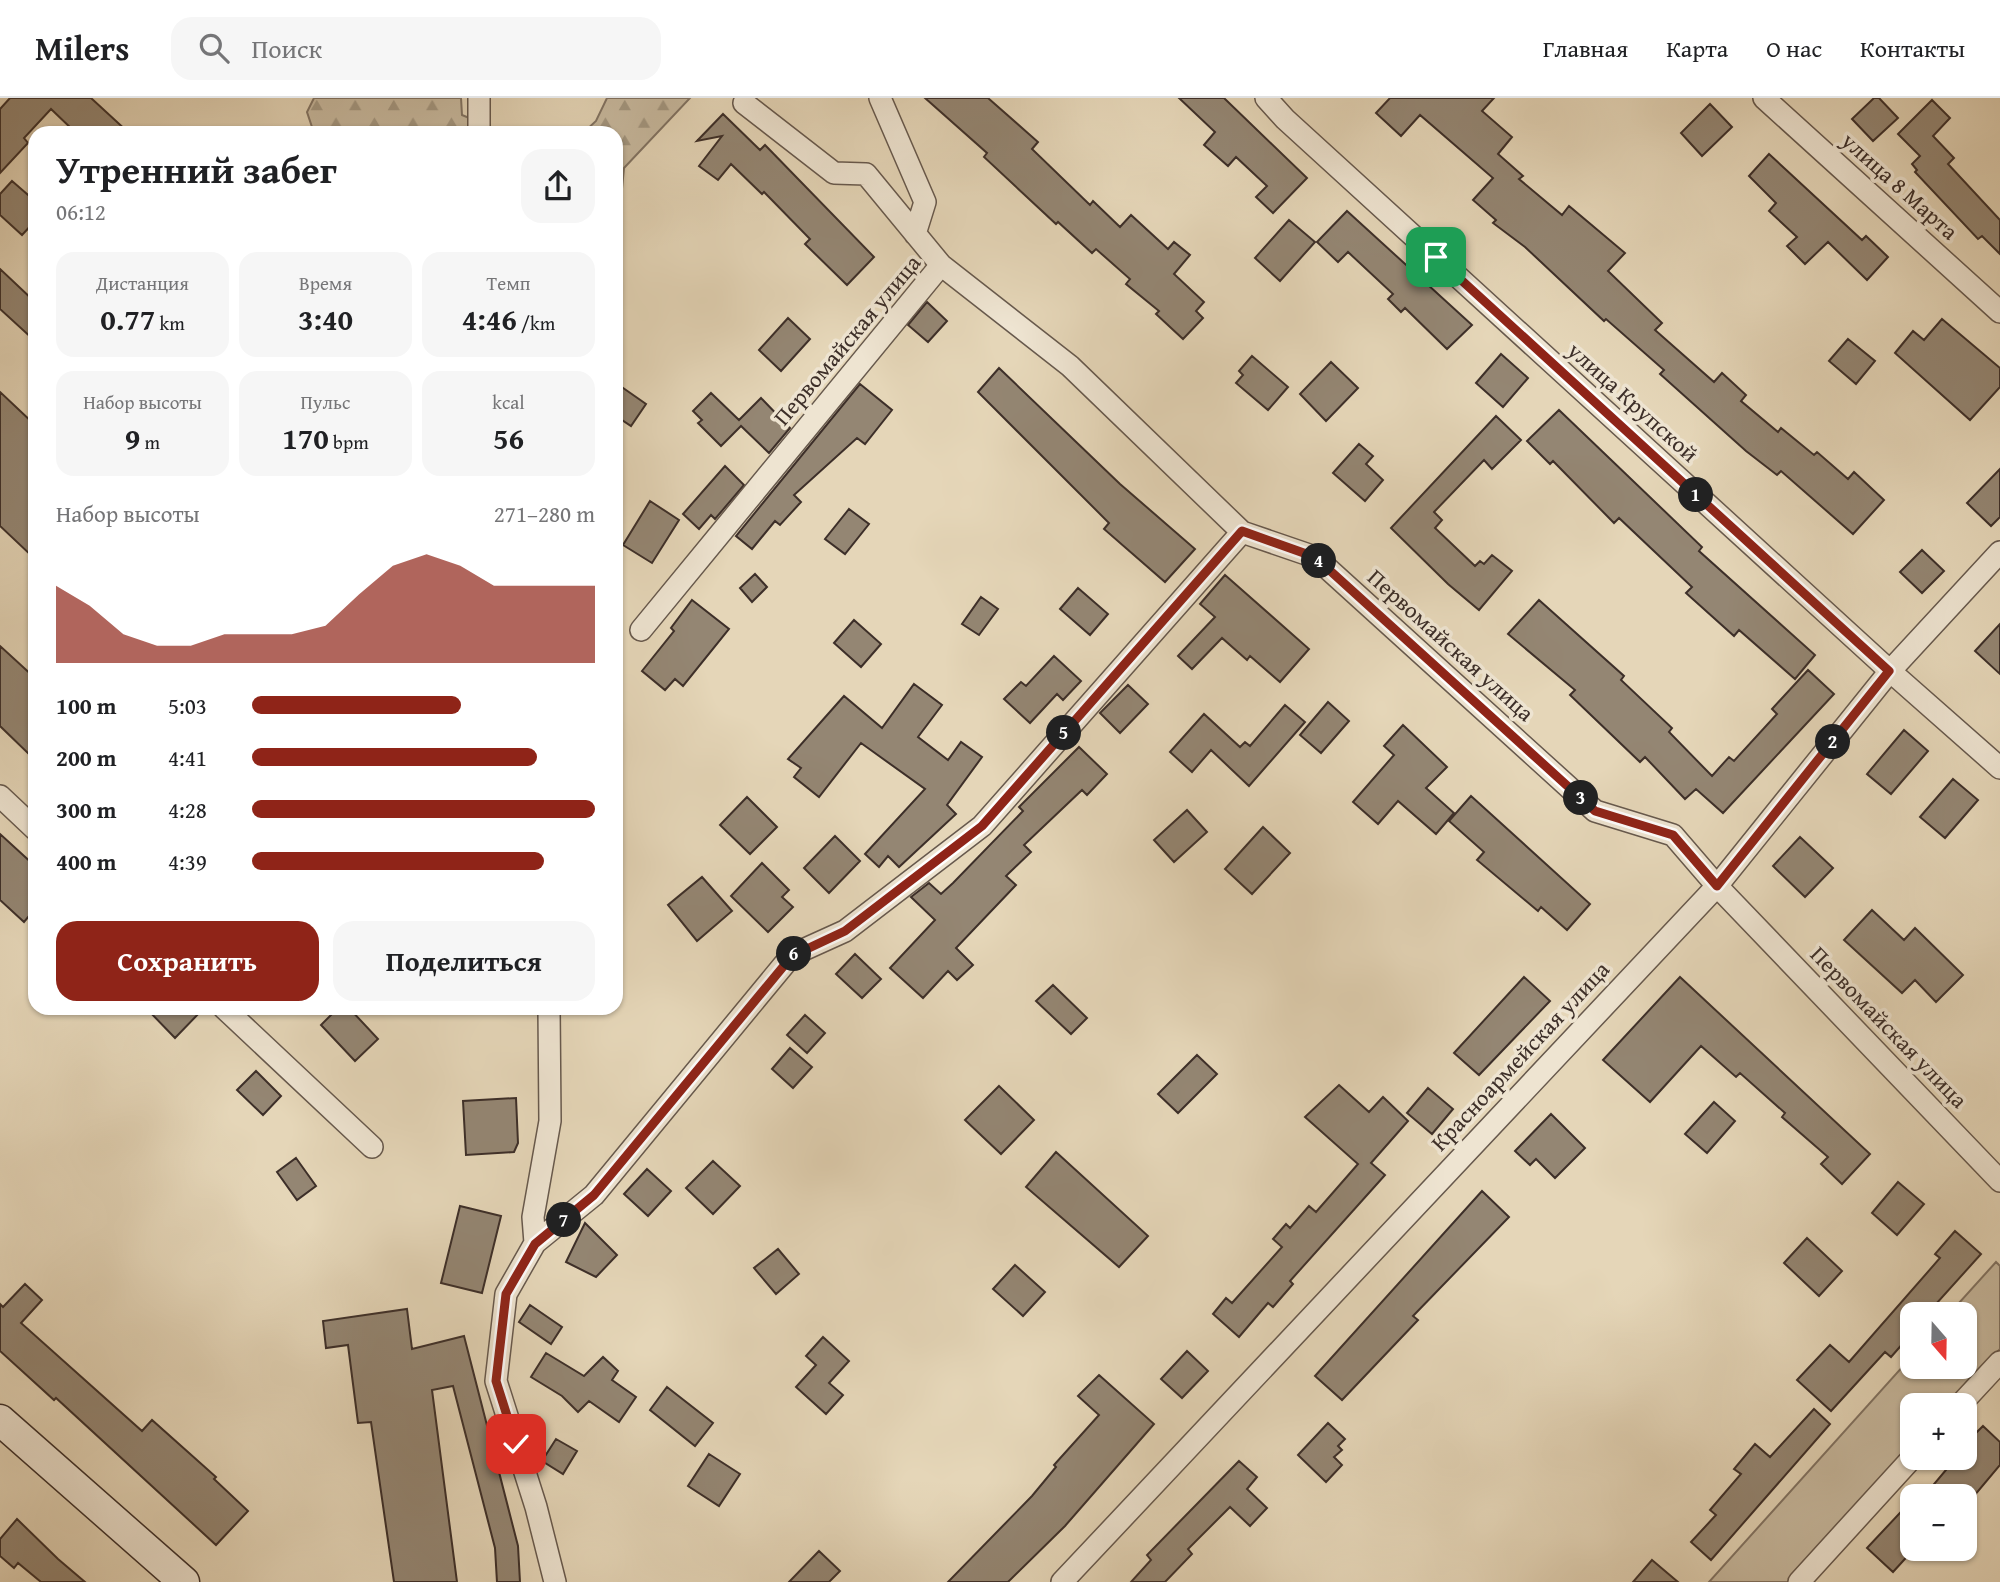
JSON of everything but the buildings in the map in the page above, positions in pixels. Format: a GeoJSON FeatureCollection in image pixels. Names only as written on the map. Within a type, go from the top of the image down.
{"type":"FeatureCollection","features":[{"type":"Feature","properties":{"kind":"main road"},"geometry":{"type":"LineString","coordinates":[[0,1420],[179,1580]]}},
{"type":"Feature","properties":{"kind":"street"},"geometry":{"type":"LineString","coordinates":[[479,98],[479,126]]}},
{"type":"Feature","properties":{"kind":"street"},"geometry":{"type":"LineString","coordinates":[[880,98],[925,202],[915,234]]}},
{"type":"Feature","properties":{"kind":"street","name":"улица Крупской"},"geometry":{"type":"LineString","coordinates":[[1266,98],[1285,119],[1889,671],[2000,768]]}},
{"type":"Feature","properties":{"kind":"street","name":"улица 8 Марта"},"geometry":{"type":"LineString","coordinates":[[1764,98],[2000,312]]}},
{"type":"Feature","properties":{"kind":"street"},"geometry":{"type":"LineString","coordinates":[[744,103],[834,173],[866,174],[940,265]]}},
{"type":"Feature","properties":{"kind":"street","name":"Первомайская улица"},"geometry":{"type":"LineString","coordinates":[[641,630],[940,265],[1070,366],[1242,531],[1315,557],[1595,811],[1673,835],[1717,886],[2000,1181]]}},
{"type":"Feature","properties":{"kind":"street"},"geometry":{"type":"LineString","coordinates":[[555,1582],[536,1507],[496,1381],[506,1294],[535,1244],[594,1195],[792,956],[845,931],[982,826],[1242,531]]}},
{"type":"Feature","properties":{"kind":"street","name":"Красноармейская улица"},"geometry":{"type":"LineString","coordinates":[[1062,1582],[1717,886],[1889,671],[2000,552]]}},
{"type":"Feature","properties":{"kind":"street"},"geometry":{"type":"LineString","coordinates":[[0,796],[28,823]]}},
{"type":"Feature","properties":{"kind":"street"},"geometry":{"type":"LineString","coordinates":[[232,1015],[372,1147]]}},
{"type":"Feature","properties":{"kind":"street"},"geometry":{"type":"LineString","coordinates":[[535,1244],[533,1217],[550,1121],[548,1015]]}},
{"type":"Feature","properties":{"kind":"street"},"geometry":{"type":"LineString","coordinates":[[1971,1393],[2000,1362]]}},
{"type":"Feature","properties":{"kind":"street"},"geometry":{"type":"LineString","coordinates":[[1800,1582],[1901,1470]]}},
{"type":"Feature","properties":{"kind":"green space"},"geometry":{"type":"Polygon","coordinates":[[[314,98],[461,98],[462,115],[488,126],[312,126],[307,112],[314,98]]]}},
{"type":"Feature","properties":{"kind":"green space"},"geometry":{"type":"Polygon","coordinates":[[[607,98],[690,98],[624,168],[623,178],[623,126],[591,126],[596,121],[607,98]]]}},
{"type":"Feature","properties":{"kind":"green space"},"geometry":{"type":"Polygon","coordinates":[[[1996,1262],[2000,1266],[2000,1349],[1978,1373],[1978,1302],[1960,1302],[1996,1262]]]}},
{"type":"Feature","properties":{"kind":"green space"},"geometry":{"type":"Polygon","coordinates":[[[1900,1369],[1900,1379],[1973,1379],[1960,1393],[1900,1393],[1900,1459],[1788,1582],[1709,1582],[1900,1369]]]}},
{"type":"Feature","properties":{"kind":"route"},"geometry":{"type":"LineString","coordinates":[[516,1444],[496,1381],[506,1294],[535,1244],[594,1195],[792,956],[845,931],[982,826],[1242,531],[1315,557],[1595,811],[1673,835],[1717,886],[1889,671],[1436,257]]}}]}
